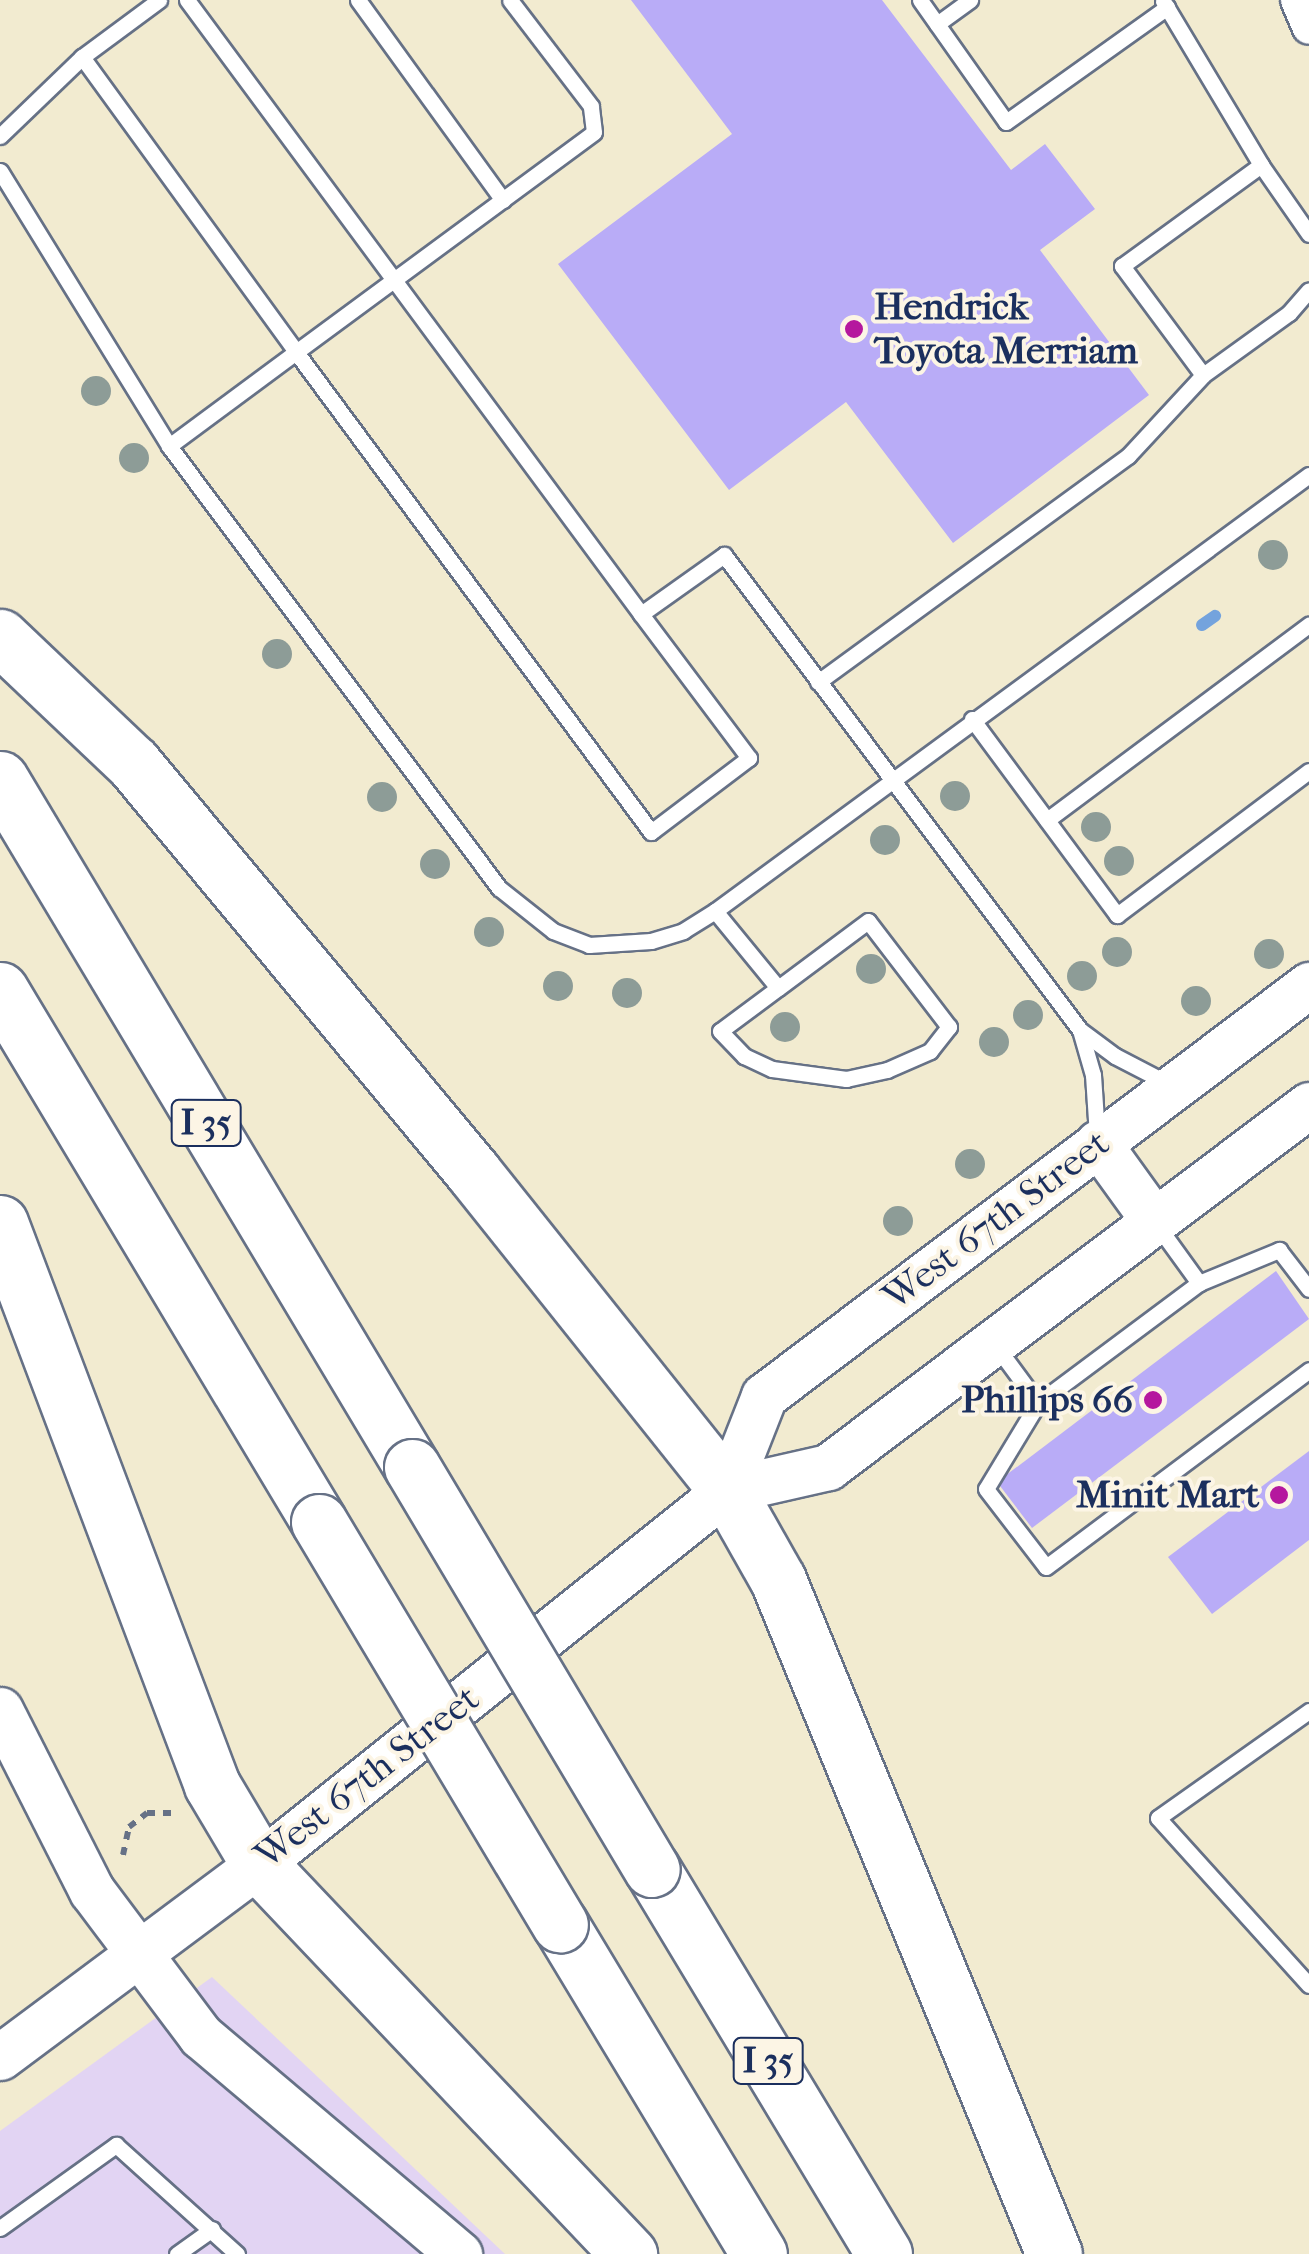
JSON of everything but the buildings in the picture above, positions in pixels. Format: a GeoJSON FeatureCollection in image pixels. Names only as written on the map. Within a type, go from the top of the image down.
{"type":"FeatureCollection","features":[{"type":"Feature","properties":{"kind":"highway"},"geometry":{"type":"LineString","coordinates":[[0,638],[133,763],[473,1172],[727,1490],[778,1580],[1054,2254]]}},
{"type":"Feature","properties":{"kind":"highway","name":"I 35"},"geometry":{"type":"LineString","coordinates":[[0,779],[884,2254]]}},
{"type":"Feature","properties":{"kind":"highway"},"geometry":{"type":"LineString","coordinates":[[0,990],[759,2254]]}},
{"type":"Feature","properties":{"kind":"highway"},"geometry":{"type":"LineString","coordinates":[[0,1223],[212,1785],[259,1864],[628,2254]]}},
{"type":"Feature","properties":{"kind":"street"},"geometry":{"type":"LineString","coordinates":[[1296,0],[1309,28]]}},
{"type":"Feature","properties":{"kind":"street","name":"West 67th Street"},"geometry":{"type":"LineString","coordinates":[[727,1490],[764,1396],[1309,985]]}},
{"type":"Feature","properties":{"kind":"street","name":"West 67th Street"},"geometry":{"type":"LineString","coordinates":[[0,2057],[259,1864],[727,1490],[828,1467],[1309,1105]]}},
{"type":"Feature","properties":{"kind":"street"},"geometry":{"type":"LineString","coordinates":[[1098,1143],[1155,1222]]}},
{"type":"Feature","properties":{"kind":"street"},"geometry":{"type":"LineString","coordinates":[[0,1710],[92,1891],[135,1954],[201,2036],[459,2254]]}},
{"type":"Feature","properties":{"kind":"lane"},"geometry":{"type":"LineString","coordinates":[[0,136],[82,57],[159,0]]}},
{"type":"Feature","properties":{"kind":"lane"},"geometry":{"type":"LineString","coordinates":[[82,57],[651,832],[750,758],[187,0]]}},
{"type":"Feature","properties":{"kind":"lane"},"geometry":{"type":"LineString","coordinates":[[358,0],[503,200]]}},
{"type":"Feature","properties":{"kind":"lane"},"geometry":{"type":"LineString","coordinates":[[169,446],[594,132],[591,106],[510,0]]}},
{"type":"Feature","properties":{"kind":"lane"},"geometry":{"type":"LineString","coordinates":[[920,0],[1006,122],[1165,3],[1261,165],[1309,234]]}},
{"type":"Feature","properties":{"kind":"lane"},"geometry":{"type":"LineString","coordinates":[[936,24],[970,0]]}},
{"type":"Feature","properties":{"kind":"lane"},"geometry":{"type":"LineString","coordinates":[[1203,375],[1122,266],[1261,165]]}},
{"type":"Feature","properties":{"kind":"lane"},"geometry":{"type":"LineString","coordinates":[[0,172],[169,446],[499,888],[553,932],[600,947],[651,941],[682,930],[715,911],[1309,475]]}},
{"type":"Feature","properties":{"kind":"lane"},"geometry":{"type":"LineString","coordinates":[[818,682],[1128,456],[1203,375],[1289,313],[1309,290]]}},
{"type":"Feature","properties":{"kind":"lane"},"geometry":{"type":"LineString","coordinates":[[642,614],[724,555],[1080,1030],[1116,1056],[1173,1086]]}},
{"type":"Feature","properties":{"kind":"lane"},"geometry":{"type":"LineString","coordinates":[[1047,820],[1309,626]]}},
{"type":"Feature","properties":{"kind":"lane"},"geometry":{"type":"LineString","coordinates":[[972,719],[1117,915],[1309,771]]}},
{"type":"Feature","properties":{"kind":"lane"},"geometry":{"type":"LineString","coordinates":[[715,911],[778,988]]}},
{"type":"Feature","properties":{"kind":"lane"},"geometry":{"type":"LineString","coordinates":[[868,922],[949,1026],[930,1050],[888,1070],[846,1078],[772,1069],[744,1056],[720,1030],[778,988],[868,922]]}},
{"type":"Feature","properties":{"kind":"lane"},"geometry":{"type":"LineString","coordinates":[[1080,1030],[1093,1075],[1098,1143]]}},
{"type":"Feature","properties":{"kind":"lane"},"geometry":{"type":"LineString","coordinates":[[1155,1222],[1199,1283]]}},
{"type":"Feature","properties":{"kind":"lane"},"geometry":{"type":"LineString","coordinates":[[1309,1289],[1279,1250],[1199,1283],[1038,1403],[986,1489],[1046,1567],[1309,1370]]}},
{"type":"Feature","properties":{"kind":"lane"},"geometry":{"type":"LineString","coordinates":[[994,1342],[1038,1403]]}},
{"type":"Feature","properties":{"kind":"lane"},"geometry":{"type":"LineString","coordinates":[[1309,1711],[1158,1818],[1309,1985]]}},
{"type":"Feature","properties":{"kind":"lane"},"geometry":{"type":"LineString","coordinates":[[0,2228],[116,2146],[237,2254]]}},
{"type":"Feature","properties":{"kind":"lane"},"geometry":{"type":"LineString","coordinates":[[176,2254],[212,2228]]}},
{"type":"Feature","properties":{"kind":"path"},"geometry":{"type":"LineString","coordinates":[[122,1856],[129,1828],[148,1813],[175,1814]]}},
{"type":"Feature","properties":{"kind":"shaded area"},"geometry":{"type":"Polygon","coordinates":[[[212,1977],[505,2254],[0,2254],[0,2131],[212,1977]]]}},
{"type":"Feature","properties":{"kind":"waterway"},"geometry":{"type":"LineString","coordinates":[[1202,625],[1215,616]]}},
{"type":"Feature","properties":{"kind":"place","name":"Hendrick Toyota Merriam"},"geometry":{"type":"Point","coordinates":[854,329]}},
{"type":"Feature","properties":{"kind":"place","name":"Phillips 66"},"geometry":{"type":"Point","coordinates":[1153,1400]}},
{"type":"Feature","properties":{"kind":"place","name":"Minit Mart"},"geometry":{"type":"Point","coordinates":[1279,1495]}}]}
